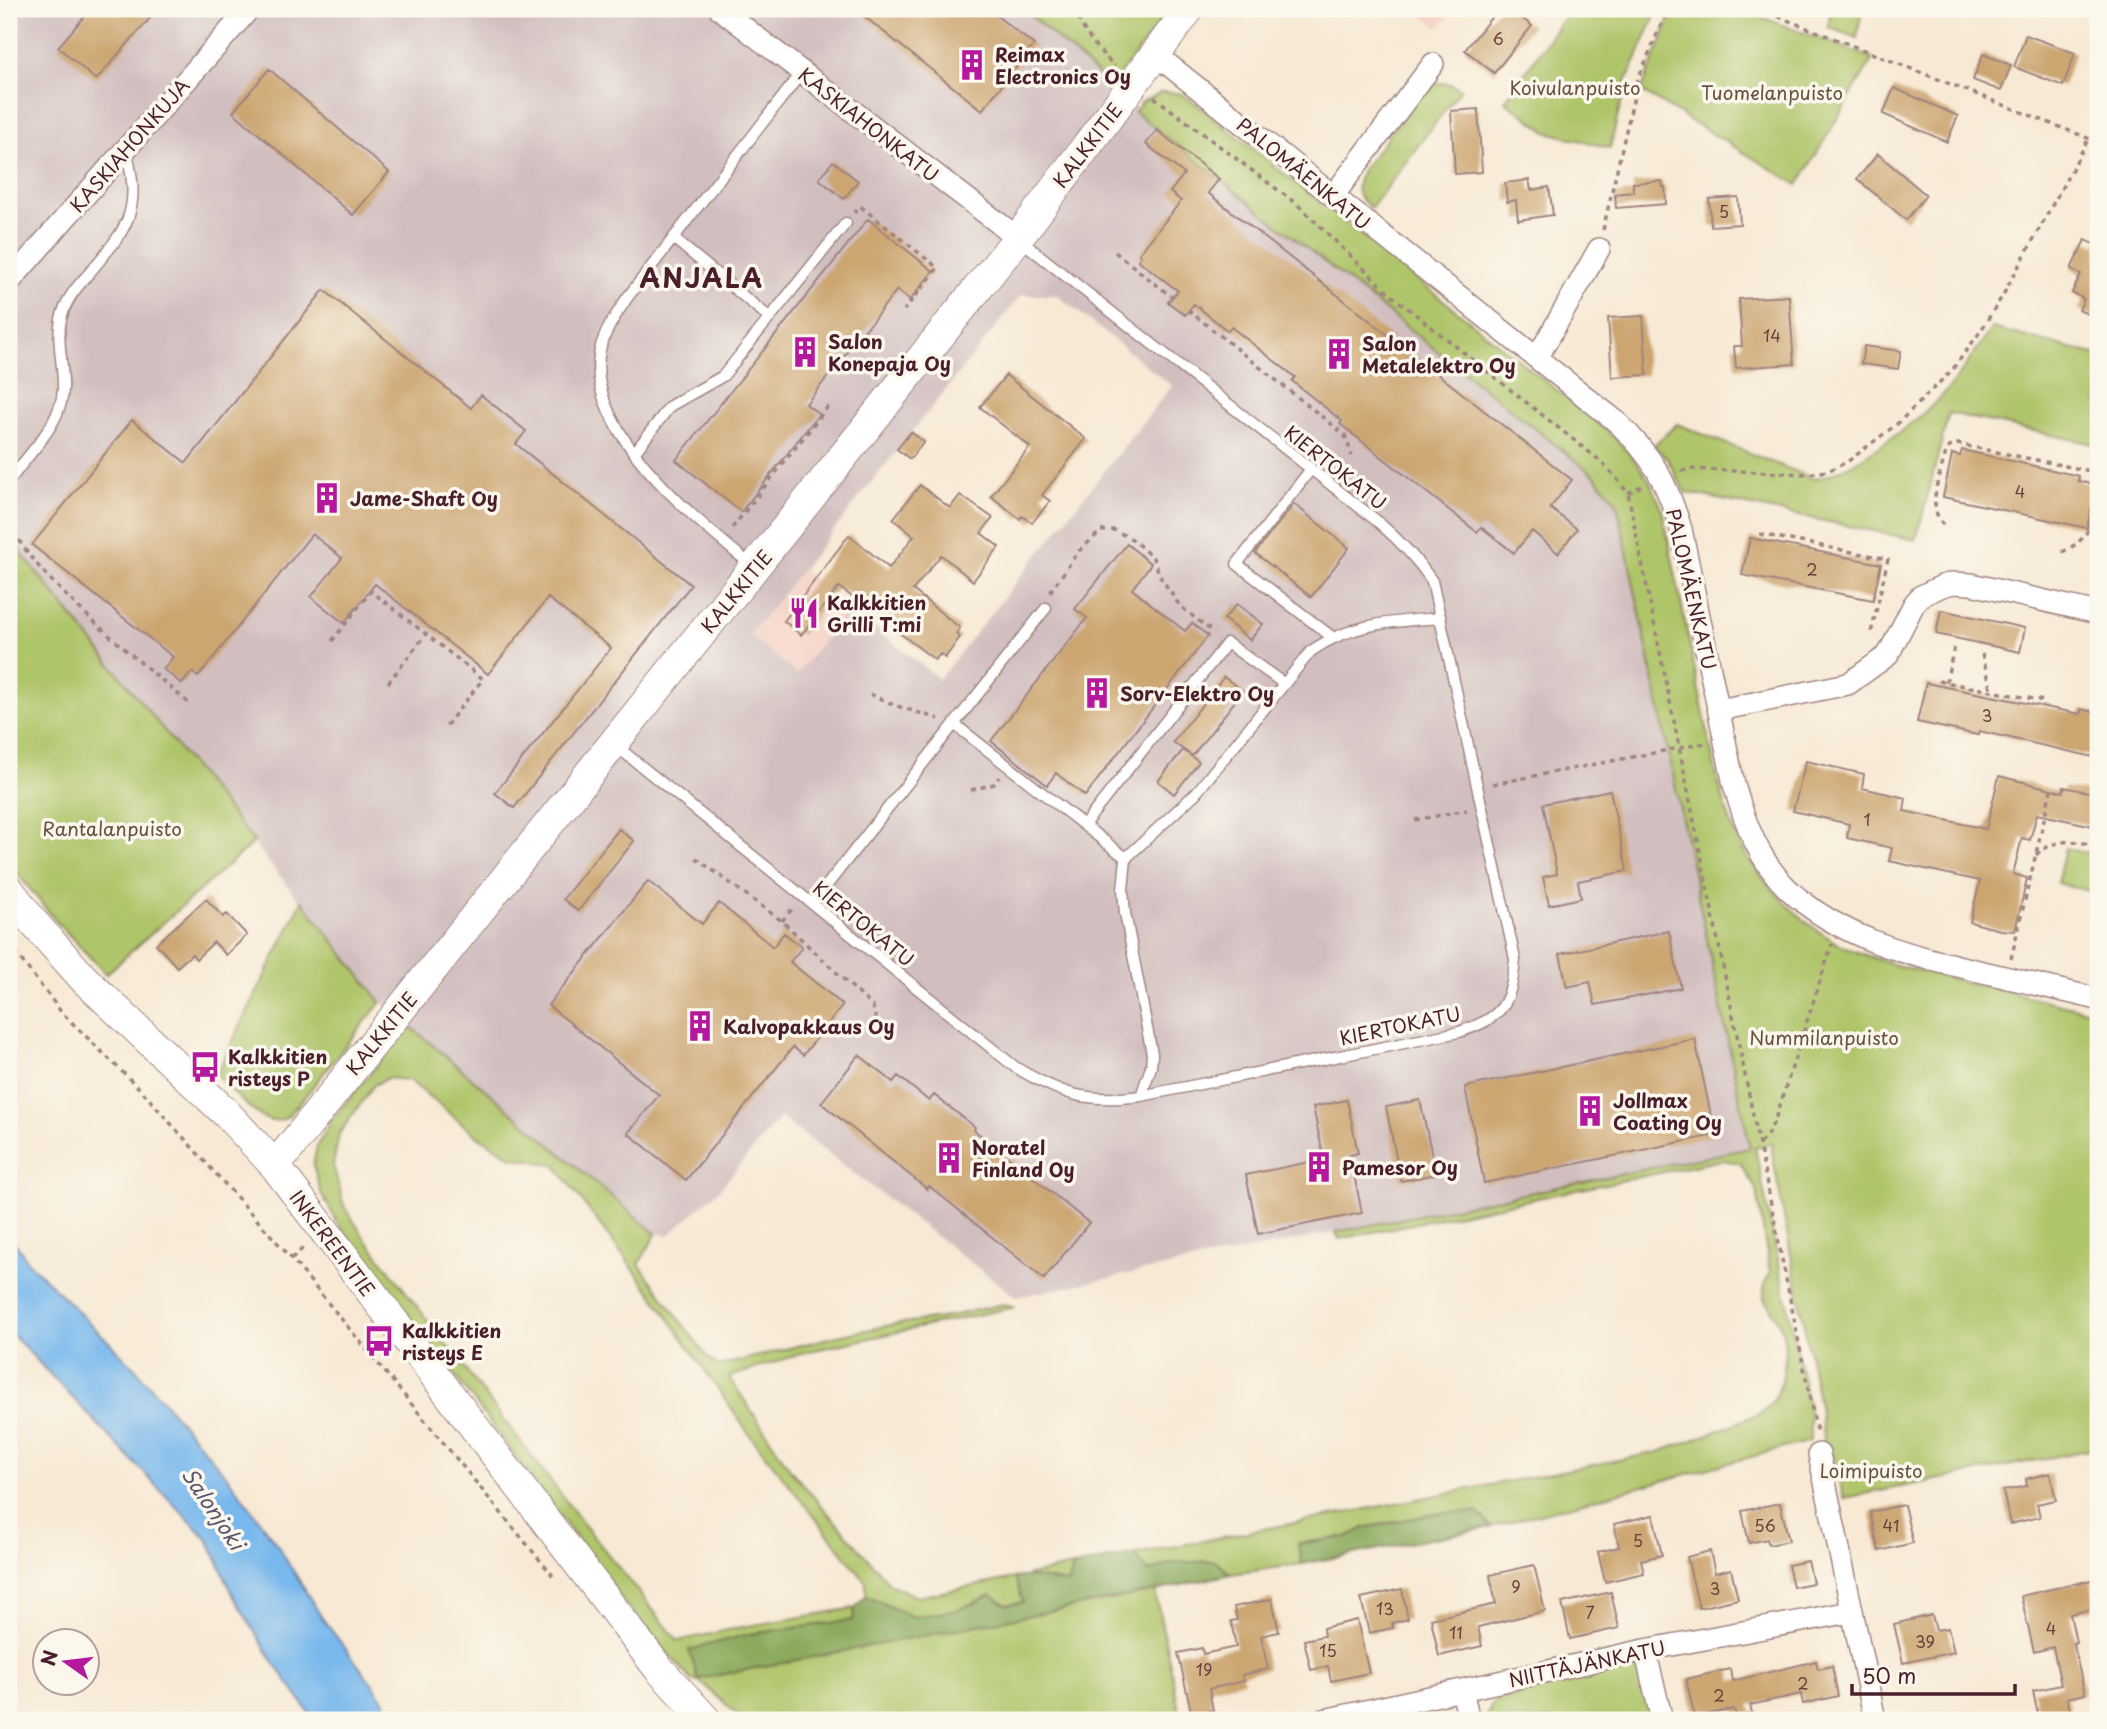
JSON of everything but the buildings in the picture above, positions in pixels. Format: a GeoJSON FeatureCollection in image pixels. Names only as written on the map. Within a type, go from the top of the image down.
{"type":"FeatureCollection","features":[{"type":"Feature","properties":{"kind":"street","name":"KASKIAHONKUJA"},"geometry":{"type":"LineString","coordinates":[[9,282],[249,9]]}},
{"type":"Feature","properties":{"kind":"street","name":"KASKIAHONKATU"},"geometry":{"type":"LineString","coordinates":[[720,9],[1018,238]]}},
{"type":"Feature","properties":{"kind":"street","name":"KALKKITIE"},"geometry":{"type":"LineString","coordinates":[[275,1166],[1018,238],[1189,9]]}},
{"type":"Feature","properties":{"kind":"street","name":"PALOMÄENKATU"},"geometry":{"type":"LineString","coordinates":[[1155,54],[1617,422],[1642,447],[1661,475],[1681,529],[1724,739],[1744,819],[1758,849],[1787,888],[1838,925],[1890,948],[2098,999]]}},
{"type":"Feature","properties":{"kind":"street"},"geometry":{"type":"LineString","coordinates":[[1333,196],[1433,64]]}},
{"type":"Feature","properties":{"kind":"street"},"geometry":{"type":"LineString","coordinates":[[1537,358],[1599,249]]}},
{"type":"Feature","properties":{"kind":"street"},"geometry":{"type":"LineString","coordinates":[[1718,710],[1832,688],[1855,680],[1888,655],[1914,604],[1928,592],[1953,583],[1970,584],[2098,613]]}},
{"type":"Feature","properties":{"kind":"street","name":"INKEREENTIE"},"geometry":{"type":"LineString","coordinates":[[9,890],[33,922],[85,980],[227,1114],[275,1166],[659,1669],[706,1720]]}},
{"type":"Feature","properties":{"kind":"street"},"geometry":{"type":"LineString","coordinates":[[1819,1454],[1875,1720]]}},
{"type":"Feature","properties":{"kind":"street","name":"NIITTÄJÄNKATU"},"geometry":{"type":"LineString","coordinates":[[1324,1720],[1645,1650],[1851,1612]]}},
{"type":"Feature","properties":{"kind":"street"},"geometry":{"type":"LineString","coordinates":[[1645,1650],[1662,1720]]}},
{"type":"Feature","properties":{"kind":"street"},"geometry":{"type":"LineString","coordinates":[[1462,1690],[1469,1720]]}},
{"type":"Feature","properties":{"kind":"lane"},"geometry":{"type":"LineString","coordinates":[[754,568],[652,474],[614,424],[602,398],[598,378],[599,353],[609,328],[627,298],[802,72]]}},
{"type":"Feature","properties":{"kind":"lane"},"geometry":{"type":"LineString","coordinates":[[13,476],[56,417],[63,390],[61,320],[71,294],[122,234],[132,205],[133,177],[126,149]]}},
{"type":"Feature","properties":{"kind":"lane"},"geometry":{"type":"LineString","coordinates":[[635,452],[670,406],[723,376],[846,223]]}},
{"type":"Feature","properties":{"kind":"lane"},"geometry":{"type":"LineString","coordinates":[[673,238],[770,318]]}},
{"type":"Feature","properties":{"kind":"lane","name":"KIERTOKATU"},"geometry":{"type":"LineString","coordinates":[[613,744],[1025,1073],[1075,1096],[1107,1100],[1141,1096],[1459,1032],[1494,1018],[1504,1006],[1513,983],[1515,959],[1432,581],[1419,562],[1393,534],[1018,238]]}},
{"type":"Feature","properties":{"kind":"lane"},"geometry":{"type":"LineString","coordinates":[[1311,469],[1237,564],[1332,637]]}},
{"type":"Feature","properties":{"kind":"lane"},"geometry":{"type":"LineString","coordinates":[[812,904],[1046,608]]}},
{"type":"Feature","properties":{"kind":"lane"},"geometry":{"type":"LineString","coordinates":[[1141,1096],[1152,1054],[1125,913],[1122,890],[1126,858],[1196,793],[1311,651],[1332,637],[1374,623],[1441,618]]}},
{"type":"Feature","properties":{"kind":"lane"},"geometry":{"type":"LineString","coordinates":[[1084,825],[1227,643],[1283,683]]}},
{"type":"Feature","properties":{"kind":"lane"},"geometry":{"type":"LineString","coordinates":[[954,724],[1126,858]]}},
{"type":"Feature","properties":{"kind":"path"},"geometry":{"type":"LineString","coordinates":[[1074,9],[1087,36],[1100,52],[1134,82],[1298,205],[1391,295],[1599,460],[1628,493],[1817,1424],[1819,1454]]}},
{"type":"Feature","properties":{"kind":"path"},"geometry":{"type":"LineString","coordinates":[[1599,249],[1638,79],[1668,9]]}},
{"type":"Feature","properties":{"kind":"path"},"geometry":{"type":"LineString","coordinates":[[1759,9],[2098,142]]}},
{"type":"Feature","properties":{"kind":"path"},"geometry":{"type":"LineString","coordinates":[[1628,493],[1661,475],[1692,469],[1807,474],[1828,471],[1847,462],[1897,424],[1954,369],[1980,332],[2088,138]]}},
{"type":"Feature","properties":{"kind":"path"},"geometry":{"type":"LineString","coordinates":[[846,223],[860,206],[938,268],[904,310]]}},
{"type":"Feature","properties":{"kind":"path"},"geometry":{"type":"LineString","coordinates":[[1115,252],[1172,297]]}},
{"type":"Feature","properties":{"kind":"path"},"geometry":{"type":"LineString","coordinates":[[1188,310],[1345,435],[1352,456]]}},
{"type":"Feature","properties":{"kind":"path"},"geometry":{"type":"LineString","coordinates":[[722,540],[830,404]]}},
{"type":"Feature","properties":{"kind":"path"},"geometry":{"type":"LineString","coordinates":[[1943,525],[1936,514],[1935,498],[1946,452],[1949,447],[1958,444],[2090,471],[2098,476]]}},
{"type":"Feature","properties":{"kind":"path"},"geometry":{"type":"LineString","coordinates":[[2062,552],[2086,534],[2091,525],[2098,495]]}},
{"type":"Feature","properties":{"kind":"path"},"geometry":{"type":"LineString","coordinates":[[9,502],[11,524],[29,555],[67,595],[191,705]]}},
{"type":"Feature","properties":{"kind":"path"},"geometry":{"type":"LineString","coordinates":[[1046,608],[1051,589],[1079,551],[1101,531],[1114,530],[1132,539],[1153,558],[1161,578],[1180,606],[1227,643]]}},
{"type":"Feature","properties":{"kind":"path"},"geometry":{"type":"LineString","coordinates":[[1760,534],[1888,559],[1871,633]]}},
{"type":"Feature","properties":{"kind":"path"},"geometry":{"type":"LineString","coordinates":[[332,641],[371,591],[483,679],[446,726]]}},
{"type":"Feature","properties":{"kind":"path"},"geometry":{"type":"LineString","coordinates":[[388,682],[426,634]]}},
{"type":"Feature","properties":{"kind":"path"},"geometry":{"type":"LineString","coordinates":[[1947,682],[1954,648]]}},
{"type":"Feature","properties":{"kind":"path"},"geometry":{"type":"LineString","coordinates":[[1982,654],[1992,691]]}},
{"type":"Feature","properties":{"kind":"path"},"geometry":{"type":"LineString","coordinates":[[1939,681],[2044,701]]}},
{"type":"Feature","properties":{"kind":"path"},"geometry":{"type":"LineString","coordinates":[[870,694],[894,705],[954,724]]}},
{"type":"Feature","properties":{"kind":"path"},"geometry":{"type":"LineString","coordinates":[[1478,787],[1724,739]]}},
{"type":"Feature","properties":{"kind":"path"},"geometry":{"type":"LineString","coordinates":[[971,790],[994,784],[1008,766]]}},
{"type":"Feature","properties":{"kind":"path"},"geometry":{"type":"LineString","coordinates":[[2007,978],[2051,790]]}},
{"type":"Feature","properties":{"kind":"path"},"geometry":{"type":"LineString","coordinates":[[1415,820],[1482,807]]}},
{"type":"Feature","properties":{"kind":"path"},"geometry":{"type":"LineString","coordinates":[[2036,855],[2059,841],[2098,847]]}},
{"type":"Feature","properties":{"kind":"path"},"geometry":{"type":"LineString","coordinates":[[696,858],[782,921],[873,1007],[879,1035]]}},
{"type":"Feature","properties":{"kind":"path"},"geometry":{"type":"LineString","coordinates":[[1759,1143],[1766,1137],[1775,1120],[1838,925]]}},
{"type":"Feature","properties":{"kind":"path"},"geometry":{"type":"LineString","coordinates":[[9,944],[62,1013],[140,1089],[299,1268],[556,1580]]}},
{"type":"Feature","properties":{"kind":"shaded area"},"geometry":{"type":"Polygon","coordinates":[[[9,9],[1023,9],[1136,108],[1145,97],[1216,152],[1595,476],[1617,503],[1751,1148],[1016,1297],[780,1117],[718,1191],[669,1235],[656,1234],[381,1002],[9,538],[9,9]],[[1021,295],[750,635],[797,674],[850,608],[939,679],[1172,386],[1057,295],[1021,295]]]}},
{"type":"Feature","properties":{"kind":"shaded area"},"geometry":{"type":"Polygon","coordinates":[[[1416,9],[1454,9],[1439,28],[1416,9]]]}},
{"type":"Feature","properties":{"kind":"shaded area"},"geometry":{"type":"Polygon","coordinates":[[[803,570],[850,608],[798,674],[750,636],[803,570]]]}},
{"type":"Feature","properties":{"kind":"green space"},"geometry":{"type":"Polygon","coordinates":[[[1023,9],[1170,9],[1111,86],[1023,9]]]}},
{"type":"Feature","properties":{"kind":"green space","name":"Koivulanpuisto"},"geometry":{"type":"Polygon","coordinates":[[[1570,9],[1658,9],[1626,82],[1610,148],[1547,132],[1505,101],[1570,9]]]}},
{"type":"Feature","properties":{"kind":"green space","name":"Tuomelanpuisto"},"geometry":{"type":"Polygon","coordinates":[[[1674,9],[1739,9],[1873,58],[1798,185],[1641,91],[1674,9]]]}},
{"type":"Feature","properties":{"kind":"green space","name":"Tuomelanpuisto"},"geometry":{"type":"Polygon","coordinates":[[[1831,9],[1862,9],[1857,38],[1828,27],[1831,9]]]}},
{"type":"Feature","properties":{"kind":"green space"},"geometry":{"type":"Polygon","coordinates":[[[1439,83],[1461,89],[1371,208],[1361,199],[1358,191],[1362,170],[1425,89],[1439,83]]]}},
{"type":"Feature","properties":{"kind":"green space"},"geometry":{"type":"Polygon","coordinates":[[[1161,92],[1179,93],[1190,99],[1603,427],[1638,464],[1662,509],[1714,764],[1726,809],[1736,836],[1754,867],[1794,911],[1824,935],[1867,956],[2098,1013],[2098,1448],[1844,1498],[1832,1454],[1824,1451],[1821,1417],[1772,1152],[1773,1143],[1755,1148],[1809,1410],[1810,1441],[1491,1527],[1477,1512],[1439,1513],[1364,1528],[1347,1537],[1298,1543],[1302,1564],[1231,1574],[1215,1561],[1173,1563],[1148,1572],[1135,1554],[1659,1452],[1764,1411],[1777,1392],[1785,1359],[1781,1327],[1765,1296],[1764,1289],[1770,1273],[1757,1191],[1740,1163],[1722,1160],[1339,1239],[1336,1232],[1750,1148],[1617,503],[1595,476],[1135,112],[1141,103],[1161,92]]]}},
{"type":"Feature","properties":{"kind":"green space"},"geometry":{"type":"Polygon","coordinates":[[[1992,328],[2098,355],[2098,445],[1949,413],[1916,540],[1685,492],[1668,460],[1654,445],[1677,424],[1814,479],[1828,475],[1878,447],[1925,412],[1952,385],[1992,328]]]}},
{"type":"Feature","properties":{"kind":"green space","name":"Rantalanpuisto"},"geometry":{"type":"Polygon","coordinates":[[[9,538],[254,842],[106,974],[55,920],[9,863],[9,538]]]}},
{"type":"Feature","properties":{"kind":"green space"},"geometry":{"type":"Polygon","coordinates":[[[2065,848],[2098,856],[2098,893],[2057,883],[2065,848]]]}},
{"type":"Feature","properties":{"kind":"green space"},"geometry":{"type":"Polygon","coordinates":[[[302,901],[381,1002],[293,1111],[285,1118],[274,1121],[252,1109],[216,1075],[302,901]]]}},
{"type":"Feature","properties":{"kind":"green space"},"geometry":{"type":"Polygon","coordinates":[[[410,1026],[656,1234],[639,1264],[708,1358],[719,1366],[895,1324],[941,1318],[1003,1304],[1015,1307],[810,1351],[729,1377],[792,1472],[890,1584],[917,1597],[1015,1578],[1023,1602],[1007,1605],[991,1595],[958,1610],[913,1617],[866,1596],[866,1582],[752,1438],[652,1294],[555,1165],[512,1157],[476,1135],[409,1080],[387,1078],[374,1085],[339,1134],[333,1165],[344,1206],[364,1237],[585,1526],[678,1641],[855,1608],[854,1620],[749,1634],[698,1679],[1155,1591],[1181,1720],[744,1720],[698,1680],[692,1681],[627,1606],[337,1222],[321,1193],[313,1165],[317,1146],[332,1119],[410,1026]]]}},
{"type":"Feature","properties":{"kind":"green space"},"geometry":{"type":"Polygon","coordinates":[[[1477,1512],[1491,1527],[1302,1564],[1298,1544],[1347,1537],[1364,1528],[1439,1513],[1477,1512]]]}},
{"type":"Feature","properties":{"kind":"green space"},"geometry":{"type":"Polygon","coordinates":[[[1135,1554],[1148,1572],[1173,1563],[1215,1561],[1231,1574],[698,1679],[689,1650],[749,1634],[853,1620],[855,1608],[866,1596],[913,1617],[958,1610],[991,1595],[1007,1605],[1023,1602],[1015,1578],[1035,1577],[1069,1583],[1073,1566],[1135,1554]]]}},
{"type":"Feature","properties":{"kind":"green space"},"geometry":{"type":"Polygon","coordinates":[[[1073,1566],[1069,1583],[1041,1580],[1029,1575],[1073,1566]]]}},
{"type":"Feature","properties":{"kind":"green space"},"geometry":{"type":"Polygon","coordinates":[[[1622,1667],[1636,1668],[1643,1678],[1654,1720],[1485,1720],[1493,1702],[1622,1667]]]}},
{"type":"Feature","properties":{"kind":"water","name":"Salonjoki"},"geometry":{"type":"Polygon","coordinates":[[[9,1238],[29,1263],[134,1367],[230,1480],[278,1546],[322,1618],[375,1687],[395,1720],[316,1720],[310,1714],[267,1652],[234,1597],[209,1541],[9,1331],[9,1238]]]}},
{"type":"Feature","properties":{"kind":"place","name":"Reimax Electronics Oy"},"geometry":{"type":"Point","coordinates":[972,65]}},
{"type":"Feature","properties":{"kind":"place","name":"Salon Konepaja Oy"},"geometry":{"type":"Point","coordinates":[805,352]}},
{"type":"Feature","properties":{"kind":"place","name":"Salon Metalelektro Oy"},"geometry":{"type":"Point","coordinates":[1339,354]}},
{"type":"Feature","properties":{"kind":"place","name":"Jame-Shaft Oy"},"geometry":{"type":"Point","coordinates":[327,498]}},
{"type":"Feature","properties":{"kind":"place","name":"Kalkkitien Grilli T:mi"},"geometry":{"type":"Point","coordinates":[804,613]}},
{"type":"Feature","properties":{"kind":"place","name":"Sorv-Elektro Oy"},"geometry":{"type":"Point","coordinates":[1097,693]}},
{"type":"Feature","properties":{"kind":"place","name":"Kalvopakkaus Oy"},"geometry":{"type":"Point","coordinates":[700,1026]}},
{"type":"Feature","properties":{"kind":"place","name":"Kalkkitien risteys P"},"geometry":{"type":"Point","coordinates":[205,1067]}},
{"type":"Feature","properties":{"kind":"place","name":"Jollmax Coating Oy"},"geometry":{"type":"Point","coordinates":[1590,1111]}},
{"type":"Feature","properties":{"kind":"place","name":"Noratel Finland Oy"},"geometry":{"type":"Point","coordinates":[949,1158]}},
{"type":"Feature","properties":{"kind":"place","name":"Pamesor Oy"},"geometry":{"type":"Point","coordinates":[1319,1167]}},
{"type":"Feature","properties":{"kind":"place","name":"Kalkkitien risteys E"},"geometry":{"type":"Point","coordinates":[379,1341]}},
{"type":"Feature","properties":{"kind":"district","name":"ANJALA"},"geometry":{"type":"Point","coordinates":[702,277]}},
{"type":"Feature","properties":{"kind":"park label","name":"Nummilanpuisto"},"geometry":{"type":"Point","coordinates":[1824,1037]}},
{"type":"Feature","properties":{"kind":"park label","name":"Loimipuisto"},"geometry":{"type":"Point","coordinates":[1871,1470]}}]}
